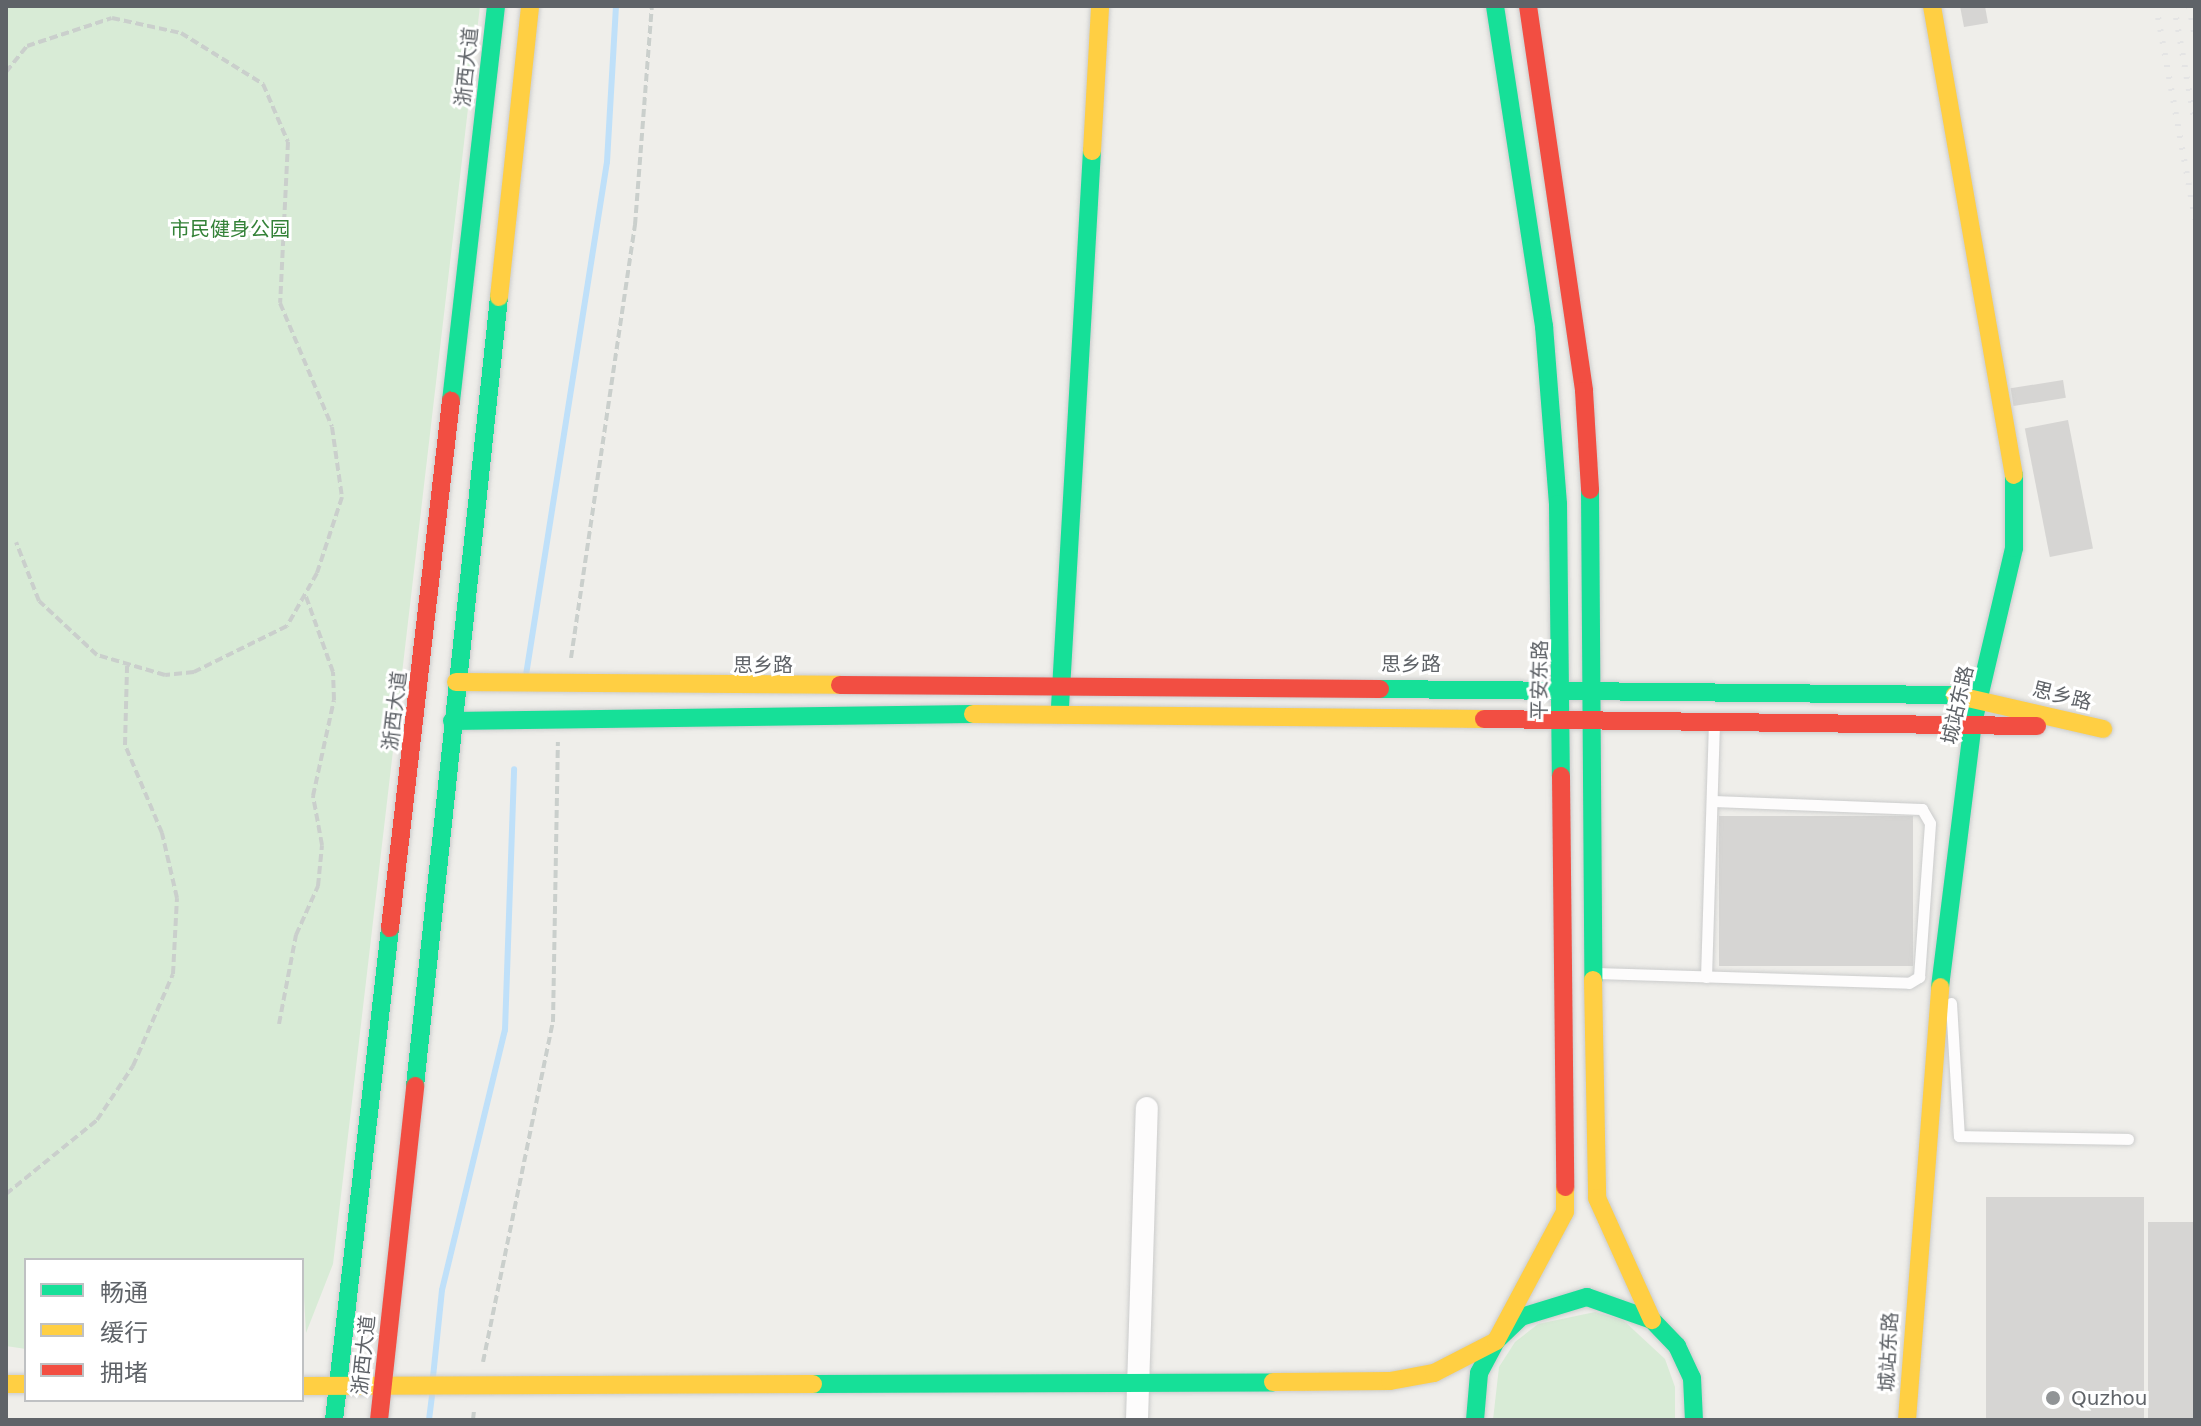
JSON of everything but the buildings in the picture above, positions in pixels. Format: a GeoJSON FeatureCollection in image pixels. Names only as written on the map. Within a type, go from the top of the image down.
{"type":"FeatureCollection","features":[{"type":"Feature","properties":{"kind":"main road","name":"浙西大道"},"geometry":{"type":"LineString","coordinates":[[334,1420],[496,6]]}},
{"type":"Feature","properties":{"kind":"main road","name":"浙西大道"},"geometry":{"type":"LineString","coordinates":[[379,1420],[530,6]]}},
{"type":"Feature","properties":{"kind":"main road"},"geometry":{"type":"LineString","coordinates":[[1060,713],[1100,6]]}},
{"type":"Feature","properties":{"kind":"main road","name":"平安东路"},"geometry":{"type":"LineString","coordinates":[[1475,1420],[1479,1373],[1565,1212],[1563,685],[1544,326],[1495,6]]}},
{"type":"Feature","properties":{"kind":"main road"},"geometry":{"type":"LineString","coordinates":[[1528,6],[1584,391],[1595,585],[1589,715],[1596,973],[1597,1198],[1652,1320]]}},
{"type":"Feature","properties":{"kind":"main road","name":"城站东路"},"geometry":{"type":"LineString","coordinates":[[1907,1420],[1926,1100],[1973,723],[2014,548],[2016,488],[1932,6]]}},
{"type":"Feature","properties":{"kind":"main road","name":"思乡路"},"geometry":{"type":"LineString","coordinates":[[452,721],[1060,713],[1589,715],[1973,723],[2103,729],[1981,699],[1563,685],[1063,688],[456,682]]}},
{"type":"Feature","properties":{"kind":"main road"},"geometry":{"type":"LineString","coordinates":[[304,1386],[1390,1381],[1434,1373],[1496,1341],[1521,1317],[1564,1300],[1622,1304],[1652,1320],[1677,1346],[1692,1378],[1694,1420]]}},
{"type":"Feature","properties":{"kind":"street"},"geometry":{"type":"LineString","coordinates":[[1137,1420],[1147,1108]]}},
{"type":"Feature","properties":{"kind":"lane"},"geometry":{"type":"LineString","coordinates":[[1706,977],[1715,717]]}},
{"type":"Feature","properties":{"kind":"lane"},"geometry":{"type":"LineString","coordinates":[[1596,973],[1909,983],[1919,977],[1929,838],[1922,809],[1910,804],[1712,801]]}},
{"type":"Feature","properties":{"kind":"lane"},"geometry":{"type":"LineString","coordinates":[[1946,935],[1959,1136],[2128,1139]]}},
{"type":"Feature","properties":{"kind":"path"},"geometry":{"type":"LineString","coordinates":[[6,72],[27,46],[82,24],[147,20],[233,62],[279,107],[290,198],[280,303],[332,427],[341,467],[335,527],[287,626],[194,672],[127,666],[97,655],[39,601],[16,542]]}},
{"type":"Feature","properties":{"kind":"path"},"geometry":{"type":"LineString","coordinates":[[279,1024],[296,935],[318,886],[322,845],[313,796],[334,700],[333,672],[305,594]]}},
{"type":"Feature","properties":{"kind":"path"},"geometry":{"type":"LineString","coordinates":[[6,1194],[97,1120],[133,1066],[173,974],[177,898],[162,833],[125,745],[127,666]]}},
{"type":"Feature","properties":{"kind":"green space","name":"市民健身公园"},"geometry":{"type":"Polygon","coordinates":[[[6,6],[480,6],[333,1264],[306,1333],[304,1258],[24,1258],[24,1349],[6,1346],[6,6]]]}},
{"type":"Feature","properties":{"kind":"green space"},"geometry":{"type":"Polygon","coordinates":[[[1595,1312],[1623,1320],[1665,1359],[1675,1387],[1675,1420],[1493,1420],[1499,1367],[1515,1342],[1538,1324],[1595,1312]]]}},
{"type":"Feature","properties":{"kind":"waterway"},"geometry":{"type":"LineString","coordinates":[[526,675],[607,162],[616,6]]}},
{"type":"Feature","properties":{"kind":"waterway"},"geometry":{"type":"LineString","coordinates":[[433,1377],[442,1290],[505,1030],[514,769]]}},
{"type":"Feature","properties":{"kind":"waterway"},"geometry":{"type":"LineString","coordinates":[[429,1420],[432,1396]]}},
{"type":"Feature","properties":{"kind":"railway"},"geometry":{"type":"LineString","coordinates":[[2156,6],[2195,219]]}},
{"type":"Feature","properties":{"kind":"railway"},"geometry":{"type":"LineString","coordinates":[[2174,6],[2195,124]]}},
{"type":"Feature","properties":{"kind":"railway"},"geometry":{"type":"LineString","coordinates":[[2189,6],[2195,38]]}},
{"type":"Feature","properties":{"kind":"traffic: fast"},"geometry":{"type":"LineString","coordinates":[[451,401],[496,6]]}},
{"type":"Feature","properties":{"kind":"traffic: fast"},"geometry":{"type":"LineString","coordinates":[[1495,6],[1544,326],[1558,504],[1561,776]]}},
{"type":"Feature","properties":{"kind":"traffic: fast"},"geometry":{"type":"LineString","coordinates":[[1060,707],[1092,151]]}},
{"type":"Feature","properties":{"kind":"traffic: fast"},"geometry":{"type":"LineString","coordinates":[[415,1086],[499,297]]}},
{"type":"Feature","properties":{"kind":"traffic: fast"},"geometry":{"type":"LineString","coordinates":[[1940,987],[1973,723],[2014,548],[2014,475]]}},
{"type":"Feature","properties":{"kind":"traffic: fast"},"geometry":{"type":"LineString","coordinates":[[1590,490],[1593,980]]}},
{"type":"Feature","properties":{"kind":"traffic: fast"},"geometry":{"type":"LineString","coordinates":[[1380,689],[1955,695]]}},
{"type":"Feature","properties":{"kind":"traffic: fast"},"geometry":{"type":"LineString","coordinates":[[452,721],[973,714]]}},
{"type":"Feature","properties":{"kind":"traffic: fast"},"geometry":{"type":"LineString","coordinates":[[334,1420],[390,928]]}},
{"type":"Feature","properties":{"kind":"traffic: fast"},"geometry":{"type":"LineString","coordinates":[[1475,1420],[1479,1373],[1496,1341],[1521,1317],[1587,1297],[1652,1320],[1677,1346],[1692,1378],[1694,1420]]}},
{"type":"Feature","properties":{"kind":"traffic: fast"},"geometry":{"type":"LineString","coordinates":[[813,1384],[1273,1382]]}},
{"type":"Feature","properties":{"kind":"traffic: slow"},"geometry":{"type":"LineString","coordinates":[[499,297],[530,6]]}},
{"type":"Feature","properties":{"kind":"traffic: slow"},"geometry":{"type":"LineString","coordinates":[[1092,151],[1100,6]]}},
{"type":"Feature","properties":{"kind":"traffic: slow"},"geometry":{"type":"LineString","coordinates":[[1932,6],[2014,475]]}},
{"type":"Feature","properties":{"kind":"traffic: slow"},"geometry":{"type":"LineString","coordinates":[[456,682],[840,685]]}},
{"type":"Feature","properties":{"kind":"traffic: slow"},"geometry":{"type":"LineString","coordinates":[[1955,695],[2103,729]]}},
{"type":"Feature","properties":{"kind":"traffic: slow"},"geometry":{"type":"LineString","coordinates":[[973,714],[1484,719]]}},
{"type":"Feature","properties":{"kind":"traffic: slow"},"geometry":{"type":"LineString","coordinates":[[1593,980],[1597,1198],[1652,1320]]}},
{"type":"Feature","properties":{"kind":"traffic: slow"},"geometry":{"type":"LineString","coordinates":[[1907,1420],[1940,987]]}},
{"type":"Feature","properties":{"kind":"traffic: slow"},"geometry":{"type":"LineString","coordinates":[[1273,1382],[1390,1381],[1434,1373],[1496,1341],[1565,1212],[1565,1187]]}},
{"type":"Feature","properties":{"kind":"traffic: slow"},"geometry":{"type":"LineString","coordinates":[[6,1384],[24,1384]]}},
{"type":"Feature","properties":{"kind":"traffic: slow"},"geometry":{"type":"LineString","coordinates":[[304,1386],[813,1384]]}},
{"type":"Feature","properties":{"kind":"traffic: jam"},"geometry":{"type":"LineString","coordinates":[[1528,6],[1584,391],[1590,490]]}},
{"type":"Feature","properties":{"kind":"traffic: jam"},"geometry":{"type":"LineString","coordinates":[[390,928],[451,401]]}},
{"type":"Feature","properties":{"kind":"traffic: jam"},"geometry":{"type":"LineString","coordinates":[[840,685],[1380,689]]}},
{"type":"Feature","properties":{"kind":"traffic: jam"},"geometry":{"type":"LineString","coordinates":[[1484,719],[2037,726]]}},
{"type":"Feature","properties":{"kind":"traffic: jam"},"geometry":{"type":"LineString","coordinates":[[1561,776],[1565,1187]]}},
{"type":"Feature","properties":{"kind":"traffic: jam"},"geometry":{"type":"LineString","coordinates":[[379,1420],[415,1086]]}},
{"type":"Feature","properties":{"kind":"place","name":"Quzhou"},"geometry":{"type":"Point","coordinates":[2053,1398]}}]}
